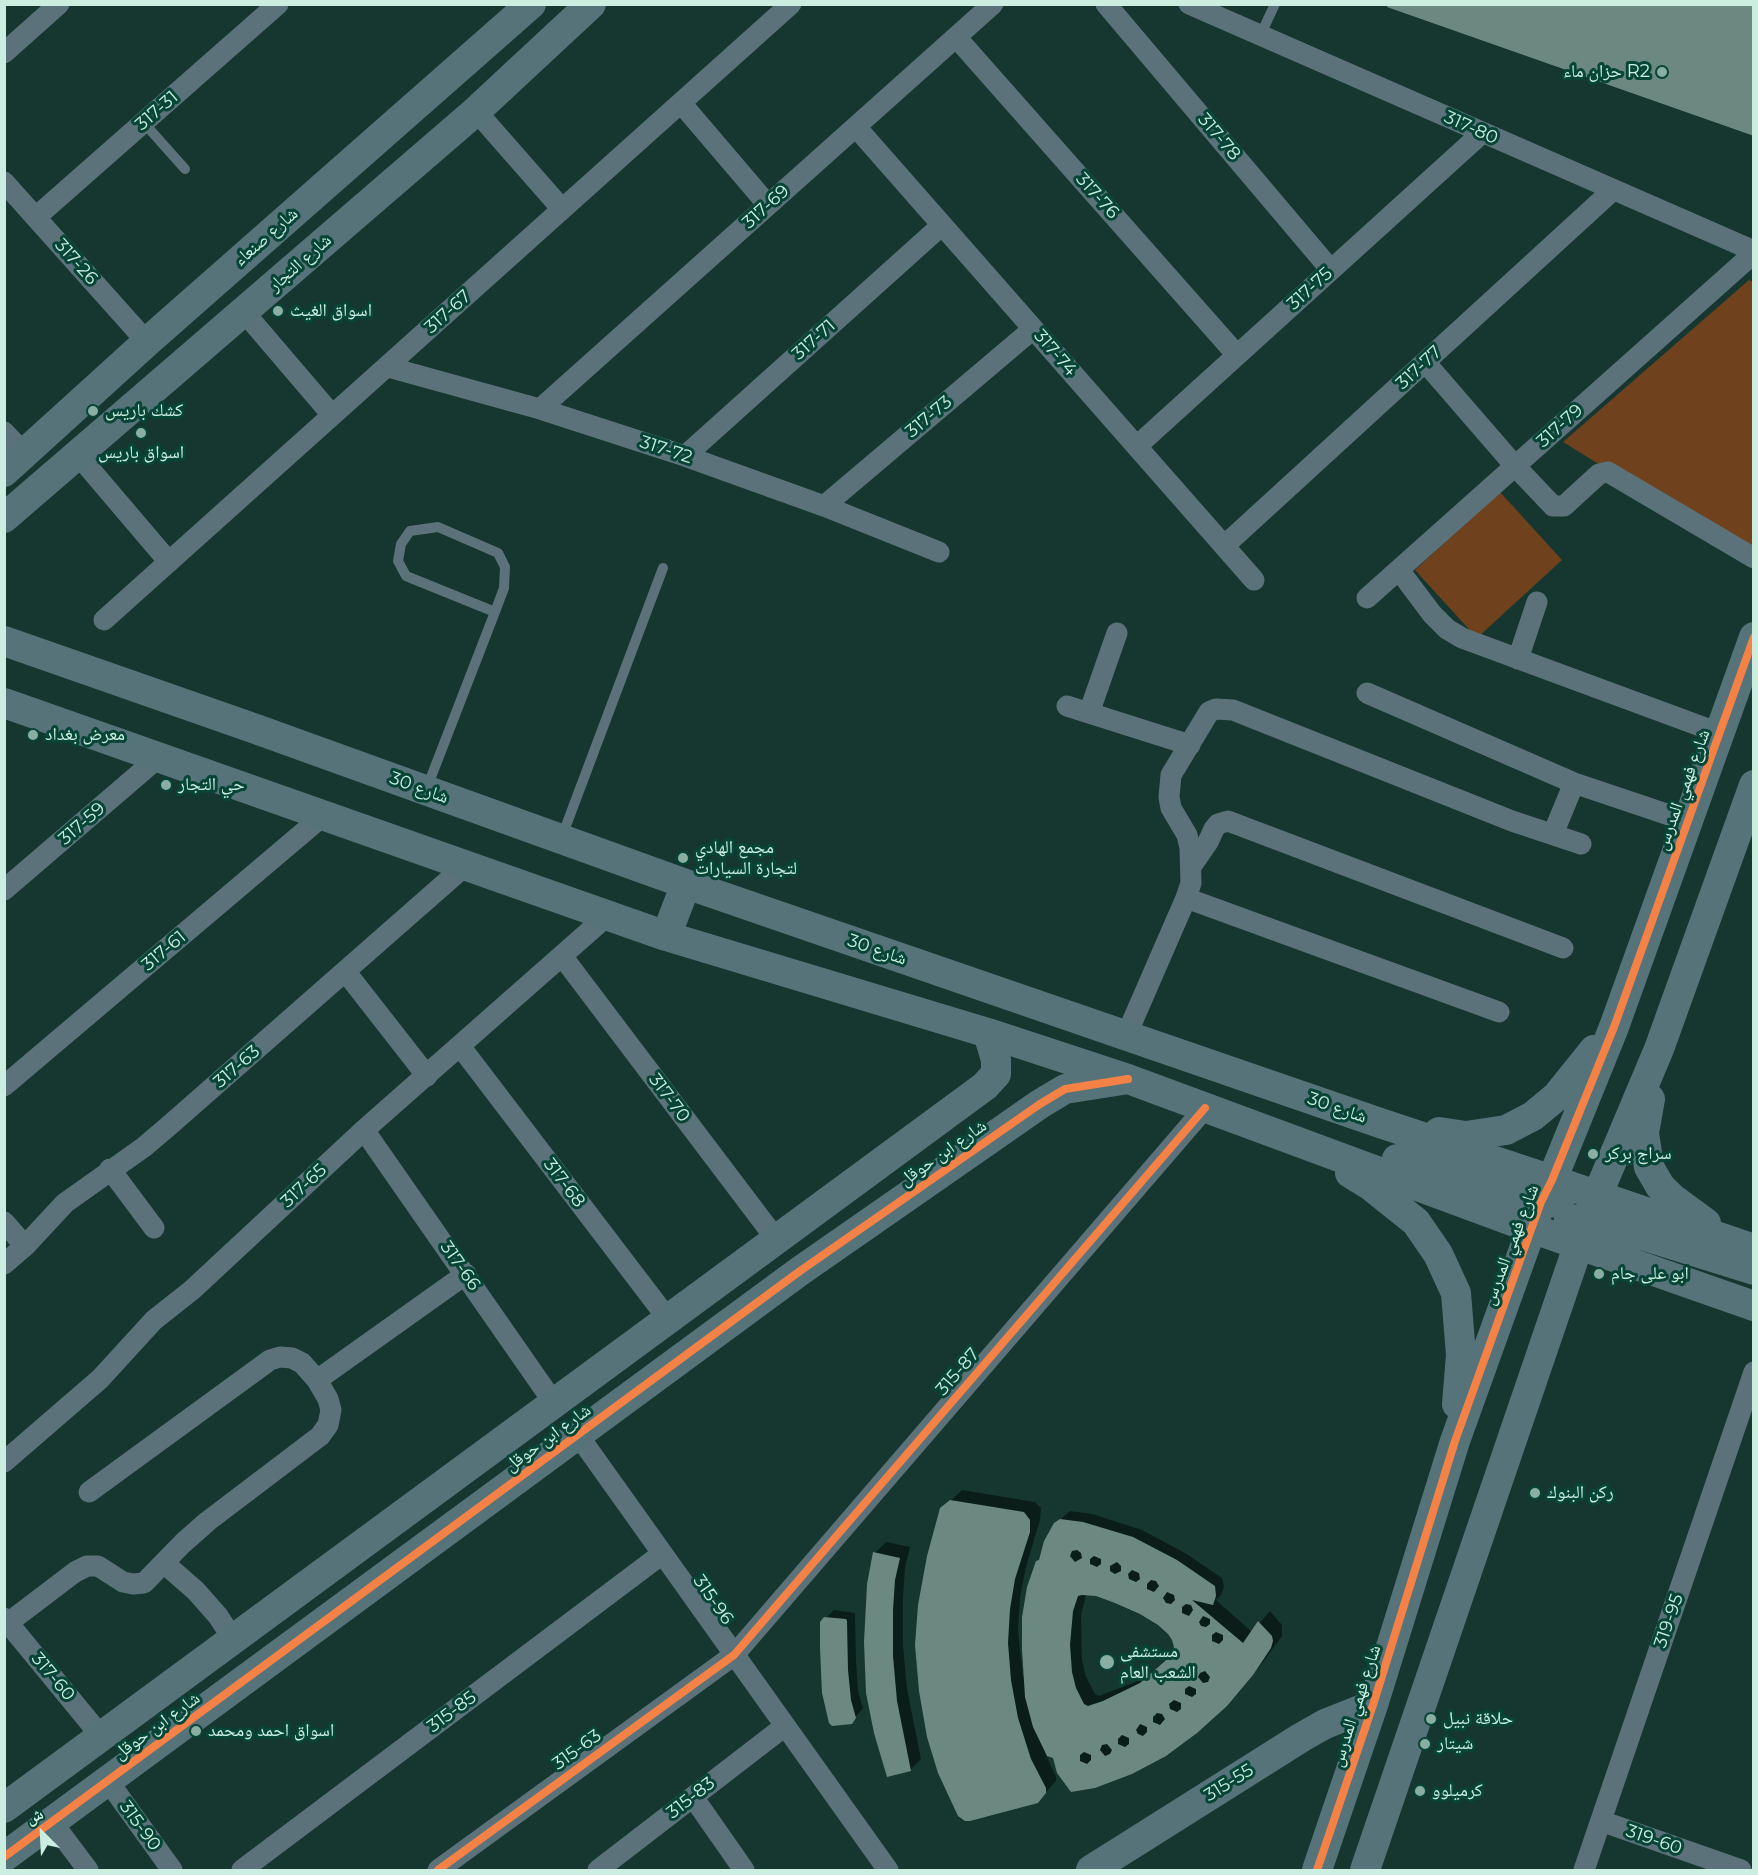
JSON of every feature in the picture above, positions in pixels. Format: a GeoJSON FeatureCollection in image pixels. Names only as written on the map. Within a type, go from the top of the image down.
{"type":"FeatureCollection","features":[{"type":"Feature","properties":{"kind":"street"},"geometry":{"type":"LineString","coordinates":[[4,53],[59,4]]}},
{"type":"Feature","properties":{"kind":"street","name":"317-31"},"geometry":{"type":"LineString","coordinates":[[36,218],[278,4]]}},
{"type":"Feature","properties":{"kind":"street","name":"شارع صنعاء"},"geometry":{"type":"LineString","coordinates":[[15,463],[147,342],[531,4]]}},
{"type":"Feature","properties":{"kind":"street","name":"شارع التجار"},"geometry":{"type":"LineString","coordinates":[[4,518],[476,111],[591,4]]}},
{"type":"Feature","properties":{"kind":"street","name":"317-67"},"geometry":{"type":"LineString","coordinates":[[104,620],[791,4]]}},
{"type":"Feature","properties":{"kind":"street","name":"317-69"},"geometry":{"type":"LineString","coordinates":[[540,409],[993,4]]}},
{"type":"Feature","properties":{"kind":"street","name":"317-78"},"geometry":{"type":"LineString","coordinates":[[1106,4],[1331,270]]}},
{"type":"Feature","properties":{"kind":"street","name":"317-80"},"geometry":{"type":"LineString","coordinates":[[1189,4],[1754,252]]}},
{"type":"Feature","properties":{"kind":"street","name":"317-76"},"geometry":{"type":"LineString","coordinates":[[956,38],[1237,355]]}},
{"type":"Feature","properties":{"kind":"street"},"geometry":{"type":"LineString","coordinates":[[681,103],[768,205]]}},
{"type":"Feature","properties":{"kind":"street"},"geometry":{"type":"LineString","coordinates":[[476,111],[562,209]]}},
{"type":"Feature","properties":{"kind":"street","name":"317-74"},"geometry":{"type":"LineString","coordinates":[[856,127],[1254,580]]}},
{"type":"Feature","properties":{"kind":"street","name":"317-75"},"geometry":{"type":"LineString","coordinates":[[1137,446],[1482,133]]}},
{"type":"Feature","properties":{"kind":"street"},"geometry":{"type":"LineString","coordinates":[[358,156],[386,188]]}},
{"type":"Feature","properties":{"kind":"street","name":"317-26"},"geometry":{"type":"LineString","coordinates":[[4,182],[147,342]]}},
{"type":"Feature","properties":{"kind":"street","name":"317-77"},"geometry":{"type":"LineString","coordinates":[[1224,546],[1613,190]]}},
{"type":"Feature","properties":{"kind":"street","name":"317-71"},"geometry":{"type":"LineString","coordinates":[[685,456],[942,225]]}},
{"type":"Feature","properties":{"kind":"street","name":"317-79"},"geometry":{"type":"LineString","coordinates":[[1367,598],[1754,252]]}},
{"type":"Feature","properties":{"kind":"street"},"geometry":{"type":"LineString","coordinates":[[244,312],[332,415]]}},
{"type":"Feature","properties":{"kind":"street","name":"317-73"},"geometry":{"type":"LineString","coordinates":[[824,506],[1033,329]]}},
{"type":"Feature","properties":{"kind":"street"},"geometry":{"type":"LineString","coordinates":[[1425,362],[1515,466],[1553,506],[1564,507],[1599,474],[1608,472],[1754,558]]}},
{"type":"Feature","properties":{"kind":"street","name":"317-72"},"geometry":{"type":"LineString","coordinates":[[388,367],[540,409],[685,456],[824,506],[939,552]]}},
{"type":"Feature","properties":{"kind":"street"},"geometry":{"type":"LineString","coordinates":[[4,432],[15,463]]}},
{"type":"Feature","properties":{"kind":"street"},"geometry":{"type":"LineString","coordinates":[[78,455],[169,562]]}},
{"type":"Feature","properties":{"kind":"street"},"geometry":{"type":"LineString","coordinates":[[1398,570],[1432,614],[1447,629],[1462,638],[1719,733]]}},
{"type":"Feature","properties":{"kind":"street"},"geometry":{"type":"LineString","coordinates":[[1518,659],[1537,602]]}},
{"type":"Feature","properties":{"kind":"street"},"geometry":{"type":"LineString","coordinates":[[1089,713],[1117,633]]}},
{"type":"Feature","properties":{"kind":"street","name":"شارع فهمي المدرس"},"geometry":{"type":"LineString","coordinates":[[1317,1870],[1373,1705],[1455,1441],[1542,1203],[1614,1027],[1754,637]]}},
{"type":"Feature","properties":{"kind":"street","name":"شارع 30"},"geometry":{"type":"LineString","coordinates":[[4,641],[686,884],[1380,1124],[1542,1203],[1588,1220],[1754,1306]]}},
{"type":"Feature","properties":{"kind":"street"},"geometry":{"type":"LineString","coordinates":[[1367,693],[1574,783],[1688,821]]}},
{"type":"Feature","properties":{"kind":"street","name":"شارع 30"},"geometry":{"type":"LineString","coordinates":[[6,705],[666,936],[988,1033],[1128,1079],[1304,1145],[1542,1203],[1588,1220],[1746,1247]]}},
{"type":"Feature","properties":{"kind":"street"},"geometry":{"type":"LineString","coordinates":[[1067,706],[1190,745]]}},
{"type":"Feature","properties":{"kind":"street"},"geometry":{"type":"LineString","coordinates":[[1126,1036],[1191,883],[1190,848],[1169,797],[1171,776],[1209,712],[1223,708],[1233,710],[1512,821],[1581,844]]}},
{"type":"Feature","properties":{"kind":"street","name":"317-59"},"geometry":{"type":"LineString","coordinates":[[4,890],[159,757]]}},
{"type":"Feature","properties":{"kind":"street"},"geometry":{"type":"LineString","coordinates":[[1553,834],[1574,783]]}},
{"type":"Feature","properties":{"kind":"street"},"geometry":{"type":"LineString","coordinates":[[1365,1870],[1588,1220],[1659,1049],[1754,785]]}},
{"type":"Feature","properties":{"kind":"street","name":"317-61"},"geometry":{"type":"LineString","coordinates":[[4,1086],[324,815]]}},
{"type":"Feature","properties":{"kind":"street"},"geometry":{"type":"LineString","coordinates":[[1192,865],[1218,824],[1228,821],[1563,948]]}},
{"type":"Feature","properties":{"kind":"street","name":"317-63"},"geometry":{"type":"LineString","coordinates":[[4,1264],[25,1246],[65,1203],[144,1147],[466,865]]}},
{"type":"Feature","properties":{"kind":"street"},"geometry":{"type":"LineString","coordinates":[[666,936],[686,884]]}},
{"type":"Feature","properties":{"kind":"street"},"geometry":{"type":"LineString","coordinates":[[1186,898],[1498,1012]]}},
{"type":"Feature","properties":{"kind":"street","name":"317-65"},"geometry":{"type":"LineString","coordinates":[[4,1462],[100,1379],[154,1320],[192,1290],[364,1130],[608,915]]}},
{"type":"Feature","properties":{"kind":"street","name":"317-70"},"geometry":{"type":"LineString","coordinates":[[562,956],[776,1239]]}},
{"type":"Feature","properties":{"kind":"street"},"geometry":{"type":"LineString","coordinates":[[345,971],[427,1076]]}},
{"type":"Feature","properties":{"kind":"street"},"geometry":{"type":"LineString","coordinates":[[1380,1124],[1466,1136],[1506,1130],[1533,1116],[1557,1096],[1614,1027]]}},
{"type":"Feature","properties":{"kind":"street","name":"شارع ابن حوقل"},"geometry":{"type":"LineString","coordinates":[[4,1808],[985,1086],[996,1074],[996,1060],[988,1033]]}},
{"type":"Feature","properties":{"kind":"street","name":"317-68"},"geometry":{"type":"LineString","coordinates":[[460,1046],[668,1319]]}},
{"type":"Feature","properties":{"kind":"street"},"geometry":{"type":"LineString","coordinates":[[1659,1049],[1644,1132],[1649,1167],[1660,1186],[1672,1198],[1746,1247]]}},
{"type":"Feature","properties":{"kind":"street","name":"شارع ابن حوقل"},"geometry":{"type":"LineString","coordinates":[[4,1857],[800,1271],[1040,1104],[1065,1089],[1128,1079]]}},
{"type":"Feature","properties":{"kind":"street","name":"315-87"},"geometry":{"type":"LineString","coordinates":[[734,1655],[1205,1108]]}},
{"type":"Feature","properties":{"kind":"street"},"geometry":{"type":"LineString","coordinates":[[1246,1123],[1327,1137],[1542,1203]]}},
{"type":"Feature","properties":{"kind":"street","name":"317-66"},"geometry":{"type":"LineString","coordinates":[[364,1130],[554,1403]]}},
{"type":"Feature","properties":{"kind":"street"},"geometry":{"type":"LineString","coordinates":[[1304,1145],[1371,1186],[1416,1222],[1438,1254],[1456,1293],[1461,1355],[1455,1441]]}},
{"type":"Feature","properties":{"kind":"street"},"geometry":{"type":"LineString","coordinates":[[110,1169],[154,1228]]}},
{"type":"Feature","properties":{"kind":"street"},"geometry":{"type":"LineString","coordinates":[[1588,1220],[1754,1270]]}},
{"type":"Feature","properties":{"kind":"street"},"geometry":{"type":"LineString","coordinates":[[4,1222],[25,1246]]}},
{"type":"Feature","properties":{"kind":"street"},"geometry":{"type":"LineString","coordinates":[[317,1380],[466,1274]]}},
{"type":"Feature","properties":{"kind":"street"},"geometry":{"type":"LineString","coordinates":[[7,1620],[87,1566],[98,1566],[123,1582],[144,1583],[208,1521],[320,1436],[328,1425],[331,1410],[328,1400],[317,1380],[302,1363],[292,1358],[280,1357],[270,1360],[89,1492]]}},
{"type":"Feature","properties":{"kind":"street","name":"319-95"},"geometry":{"type":"LineString","coordinates":[[1584,1870],[1754,1372]]}},
{"type":"Feature","properties":{"kind":"street","name":"315-96"},"geometry":{"type":"LineString","coordinates":[[578,1435],[888,1870]]}},
{"type":"Feature","properties":{"kind":"street","name":"315-85"},"geometry":{"type":"LineString","coordinates":[[242,1870],[662,1554]]}},
{"type":"Feature","properties":{"kind":"street"},"geometry":{"type":"LineString","coordinates":[[164,1563],[196,1591],[218,1616],[233,1640]]}},
{"type":"Feature","properties":{"kind":"street","name":"317-60"},"geometry":{"type":"LineString","coordinates":[[7,1620],[101,1736]]}},
{"type":"Feature","properties":{"kind":"street","name":"315-63"},"geometry":{"type":"LineString","coordinates":[[438,1870],[734,1655]]}},
{"type":"Feature","properties":{"kind":"street"},"geometry":{"type":"LineString","coordinates":[[189,1672],[213,1704]]}},
{"type":"Feature","properties":{"kind":"street","name":"315-55"},"geometry":{"type":"LineString","coordinates":[[1091,1870],[1302,1737],[1325,1724],[1373,1705]]}},
{"type":"Feature","properties":{"kind":"street","name":"315-83"},"geometry":{"type":"LineString","coordinates":[[598,1870],[785,1726]]}},
{"type":"Feature","properties":{"kind":"street","name":"315-90"},"geometry":{"type":"LineString","coordinates":[[108,1781],[172,1870]]}},
{"type":"Feature","properties":{"kind":"street"},"geometry":{"type":"LineString","coordinates":[[693,1797],[744,1870]]}},
{"type":"Feature","properties":{"kind":"street","name":"319-60"},"geometry":{"type":"LineString","coordinates":[[1601,1821],[1741,1870]]}},
{"type":"Feature","properties":{"kind":"street"},"geometry":{"type":"LineString","coordinates":[[52,1822],[88,1870]]}},
{"type":"Feature","properties":{"kind":"lane"},"geometry":{"type":"LineString","coordinates":[[1260,36],[1275,4]]}},
{"type":"Feature","properties":{"kind":"lane"},"geometry":{"type":"LineString","coordinates":[[144,123],[185,169]]}},
{"type":"Feature","properties":{"kind":"lane"},"geometry":{"type":"LineString","coordinates":[[426,790],[495,612],[504,588],[505,567],[498,553],[438,527],[410,531],[401,544],[398,561],[406,576],[495,612]]}},
{"type":"Feature","properties":{"kind":"lane"},"geometry":{"type":"LineString","coordinates":[[561,839],[663,568]]}},
{"type":"Feature","properties":{"kind":"shaded area"},"geometry":{"type":"Polygon","coordinates":[[[1749,280],[1753,282],[1754,542],[1748,556],[1563,442],[1749,280]]]}},
{"type":"Feature","properties":{"kind":"shaded area"},"geometry":{"type":"Polygon","coordinates":[[[1500,492],[1562,560],[1477,638],[1415,570],[1500,492]]]}},
{"type":"Feature","properties":{"kind":"building","name":"حزان ماء R2"},"geometry":{"type":"Polygon","coordinates":[[[1388,4],[1754,4],[1754,136],[1387,7],[1388,4]]]}},
{"type":"Feature","properties":{"kind":"building"},"geometry":{"type":"Polygon","coordinates":[[[950,1500],[1024,1512],[1030,1520],[1030,1532],[1015,1579],[1008,1643],[1011,1680],[1018,1718],[1031,1759],[1046,1788],[1046,1793],[1038,1803],[970,1821],[965,1821],[958,1816],[938,1773],[927,1737],[919,1691],[915,1645],[918,1605],[927,1556],[940,1508],[950,1500]]]}},
{"type":"Feature","properties":{"kind":"building"},"geometry":{"type":"Polygon","coordinates":[[[1060,1519],[1083,1522],[1133,1537],[1177,1560],[1215,1586],[1216,1596],[1213,1605],[1192,1600],[1243,1643],[1258,1621],[1272,1636],[1273,1641],[1271,1648],[1253,1675],[1227,1706],[1197,1733],[1166,1756],[1132,1774],[1095,1788],[1071,1792],[1057,1773],[1053,1758],[1047,1756],[1033,1727],[1025,1697],[1022,1617],[1027,1587],[1036,1561],[1039,1560],[1044,1541],[1054,1523],[1060,1519]],[[1077,1550],[1072,1551],[1070,1556],[1075,1562],[1082,1558],[1081,1553],[1077,1550]],[[1094,1556],[1090,1559],[1090,1564],[1097,1567],[1101,1564],[1101,1559],[1094,1556]],[[1117,1562],[1110,1566],[1110,1571],[1115,1574],[1121,1571],[1121,1566],[1117,1562]],[[1132,1570],[1128,1574],[1129,1579],[1136,1582],[1140,1579],[1139,1573],[1132,1570]],[[1151,1580],[1147,1584],[1147,1589],[1154,1592],[1159,1586],[1156,1581],[1151,1580]],[[1167,1592],[1163,1598],[1166,1603],[1171,1604],[1175,1600],[1174,1595],[1167,1592]],[[1082,1595],[1078,1596],[1073,1611],[1070,1645],[1076,1688],[1084,1704],[1088,1706],[1140,1683],[1172,1655],[1174,1647],[1168,1634],[1140,1614],[1096,1596],[1082,1595]],[[1186,1604],[1182,1607],[1182,1613],[1189,1616],[1193,1610],[1191,1605],[1186,1604]],[[1203,1616],[1199,1622],[1201,1626],[1206,1627],[1210,1624],[1210,1619],[1203,1616]],[[1216,1632],[1212,1635],[1212,1641],[1219,1644],[1223,1640],[1223,1635],[1216,1632]],[[1205,1671],[1198,1677],[1203,1683],[1208,1682],[1210,1677],[1205,1671]],[[1189,1686],[1185,1689],[1185,1694],[1192,1697],[1196,1694],[1196,1689],[1189,1686]],[[1174,1700],[1169,1704],[1170,1709],[1177,1712],[1181,1709],[1181,1703],[1174,1700]],[[1157,1713],[1153,1717],[1153,1722],[1160,1725],[1165,1719],[1162,1714],[1157,1713]],[[1140,1724],[1136,1730],[1143,1736],[1147,1732],[1147,1727],[1140,1724]],[[1122,1735],[1118,1739],[1118,1744],[1125,1747],[1129,1744],[1129,1738],[1122,1735]],[[1107,1744],[1102,1745],[1100,1750],[1105,1756],[1112,1750],[1107,1744]],[[1084,1752],[1080,1755],[1080,1761],[1087,1764],[1091,1760],[1091,1755],[1084,1752]]]}},
{"type":"Feature","properties":{"kind":"building"},"geometry":{"type":"Polygon","coordinates":[[[873,1552],[900,1558],[895,1580],[893,1656],[897,1701],[911,1771],[887,1777],[874,1733],[866,1693],[864,1642],[867,1584],[873,1552]]]}},
{"type":"Feature","properties":{"kind":"building"},"geometry":{"type":"Polygon","coordinates":[[[824,1617],[847,1621],[848,1670],[851,1700],[856,1718],[852,1724],[832,1726],[829,1723],[822,1693],[820,1622],[824,1617]]]}},
{"type":"Feature","properties":{"kind":"cycle path"},"geometry":{"type":"LineString","coordinates":[[1317,1870],[1373,1705],[1455,1441],[1541,1202],[1614,1027],[1754,637]]}},
{"type":"Feature","properties":{"kind":"cycle path"},"geometry":{"type":"LineString","coordinates":[[4,1857],[800,1271],[1040,1104],[1065,1089],[1128,1079]]}},
{"type":"Feature","properties":{"kind":"cycle path"},"geometry":{"type":"LineString","coordinates":[[438,1870],[734,1655],[1205,1108]]}},
{"type":"Feature","properties":{"kind":"place","name":"حزان ماء R2"},"geometry":{"type":"Point","coordinates":[1662,72]}},
{"type":"Feature","properties":{"kind":"place","name":"اسواق الغيث"},"geometry":{"type":"Point","coordinates":[278,311]}},
{"type":"Feature","properties":{"kind":"place","name":"كشك باريس"},"geometry":{"type":"Point","coordinates":[93,411]}},
{"type":"Feature","properties":{"kind":"place","name":"اسواق باريس"},"geometry":{"type":"Point","coordinates":[141,433]}},
{"type":"Feature","properties":{"kind":"place","name":"معرض بغداد"},"geometry":{"type":"Point","coordinates":[33,735]}},
{"type":"Feature","properties":{"kind":"place","name":"حي التجار"},"geometry":{"type":"Point","coordinates":[166,785]}},
{"type":"Feature","properties":{"kind":"place","name":"مجمع الهادي لتجارة السيارات"},"geometry":{"type":"Point","coordinates":[683,858]}},
{"type":"Feature","properties":{"kind":"place","name":"سراج بركر"},"geometry":{"type":"Point","coordinates":[1593,1154]}},
{"type":"Feature","properties":{"kind":"place","name":"ابو علی جام"},"geometry":{"type":"Point","coordinates":[1599,1274]}},
{"type":"Feature","properties":{"kind":"place","name":"ركن البنوك"},"geometry":{"type":"Point","coordinates":[1535,1493]}},
{"type":"Feature","properties":{"kind":"place","name":"مستشفى الشعب العام"},"geometry":{"type":"Point","coordinates":[1107,1662]}},
{"type":"Feature","properties":{"kind":"place","name":"حلاقة نبيل"},"geometry":{"type":"Point","coordinates":[1431,1719]}},
{"type":"Feature","properties":{"kind":"place","name":"اسواق احمد ومحمد"},"geometry":{"type":"Point","coordinates":[196,1731]}},
{"type":"Feature","properties":{"kind":"place","name":"شيتار"},"geometry":{"type":"Point","coordinates":[1425,1744]}},
{"type":"Feature","properties":{"kind":"place","name":"كرميلوو"},"geometry":{"type":"Point","coordinates":[1420,1791]}}]}
